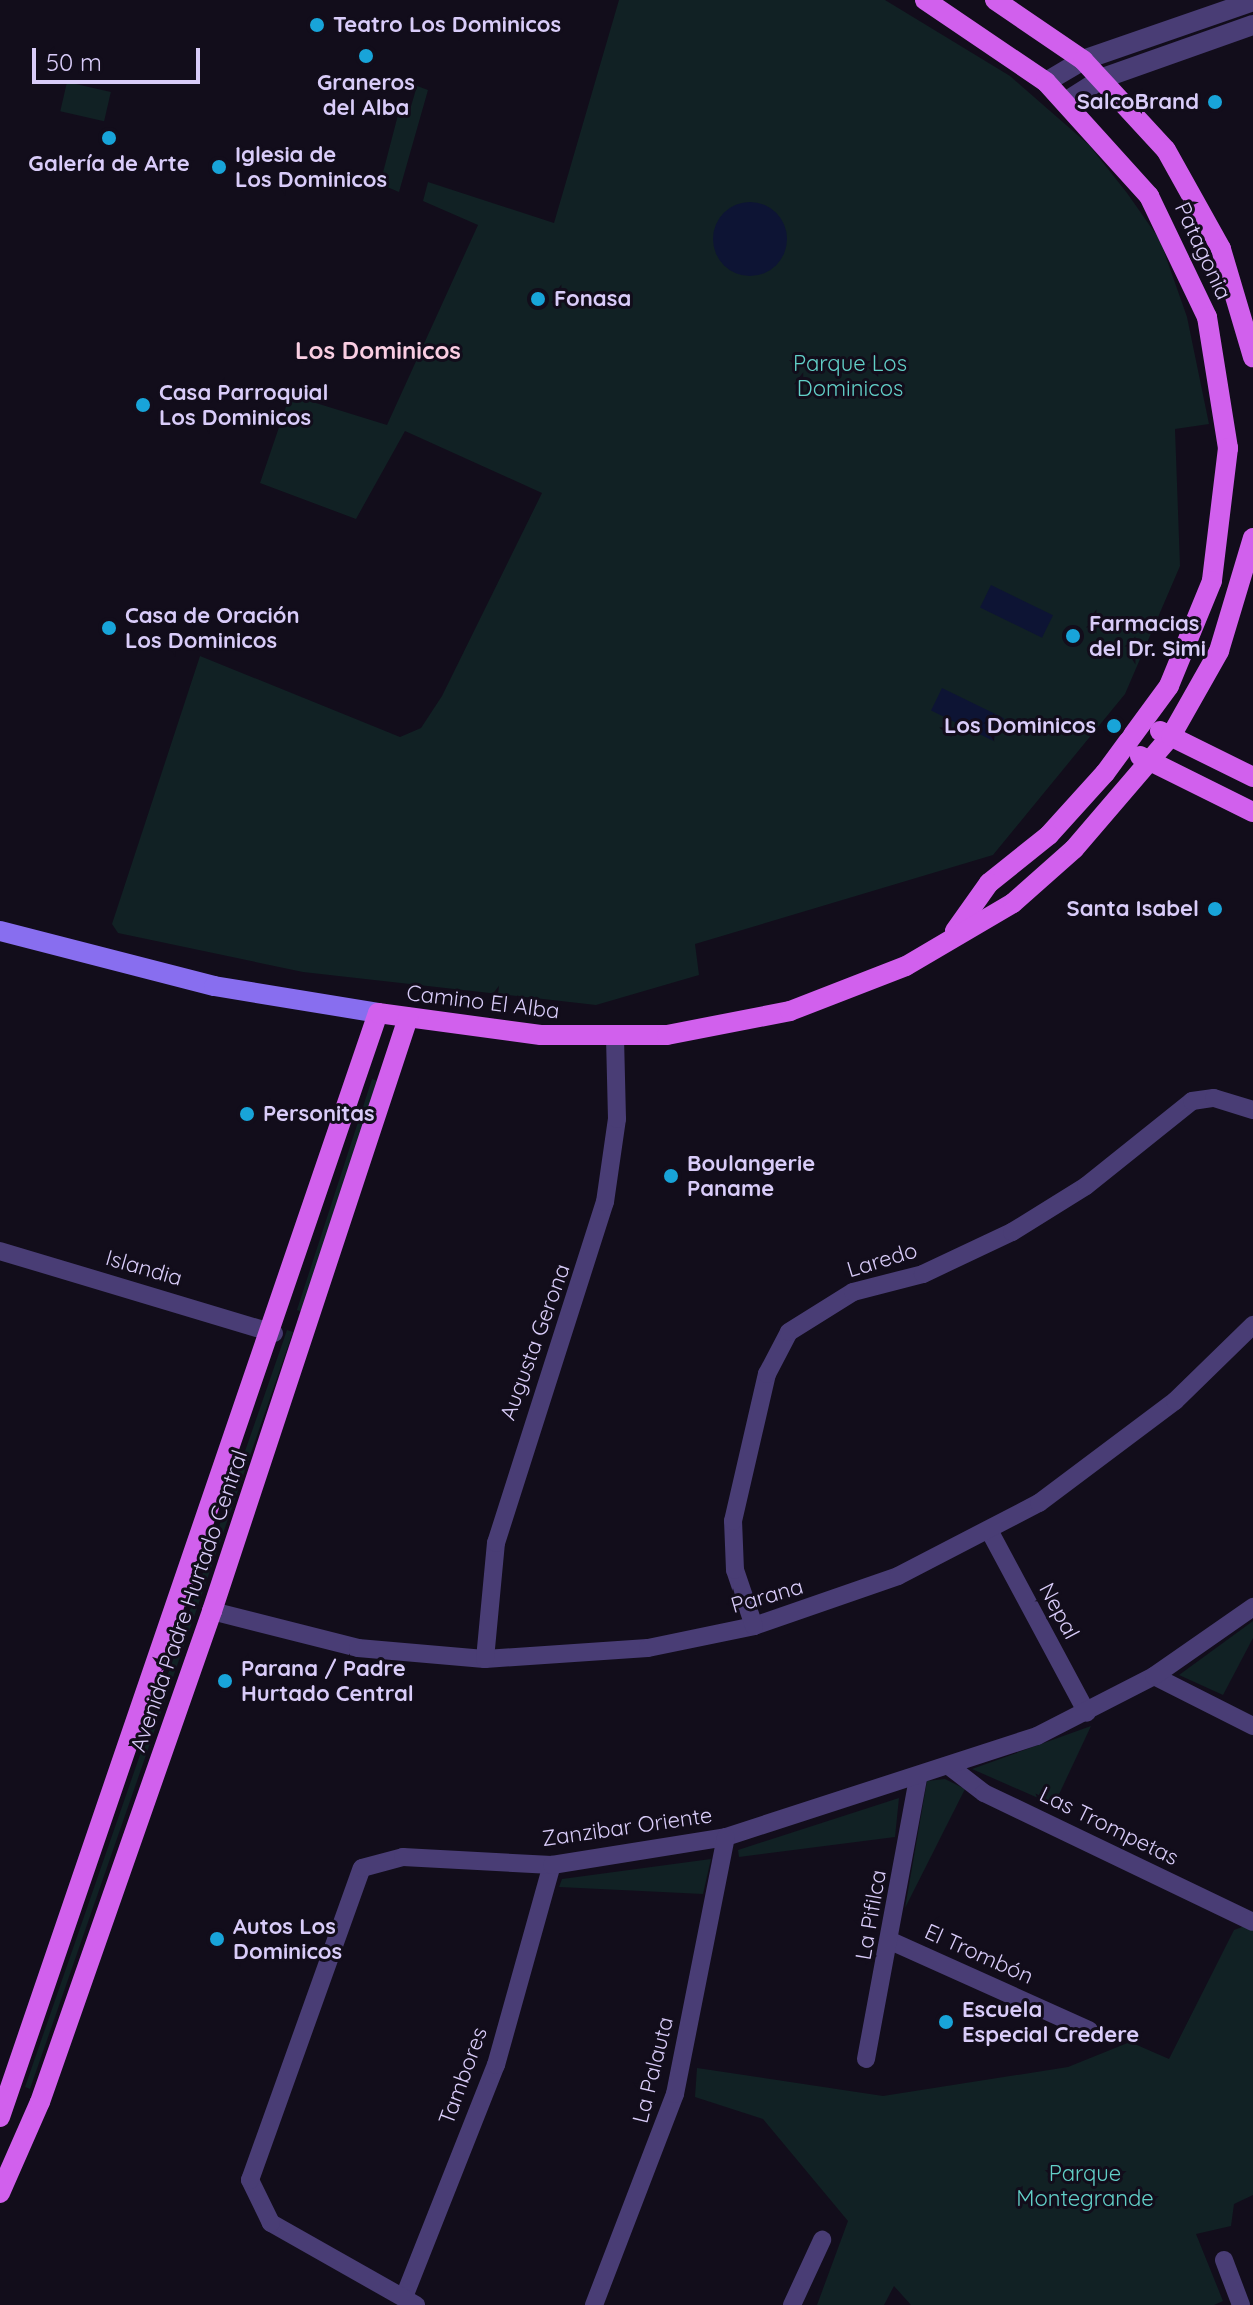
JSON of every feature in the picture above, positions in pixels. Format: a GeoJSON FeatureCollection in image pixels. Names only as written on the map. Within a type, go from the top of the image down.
{"type":"FeatureCollection","features":[{"type":"Feature","properties":{"kind":"main road","name":"Patagonia"},"geometry":{"type":"LineString","coordinates":[[925,0],[1046,82],[1115,150],[1169,229],[1207,317],[1223,392],[1228,477],[1217,562],[1186,652],[1146,723],[1127,747]]}},
{"type":"Feature","properties":{"kind":"main road","name":"Patagonia"},"geometry":{"type":"LineString","coordinates":[[995,0],[1083,60],[1156,137],[1200,206],[1233,278],[1253,357]]}},
{"type":"Feature","properties":{"kind":"main road"},"geometry":{"type":"LineString","coordinates":[[1149,761],[1171,736],[1219,651],[1253,538]]}},
{"type":"Feature","properties":{"kind":"main road"},"geometry":{"type":"LineString","coordinates":[[1146,723],[1253,777]]}},
{"type":"Feature","properties":{"kind":"main road"},"geometry":{"type":"LineString","coordinates":[[1127,747],[1253,812]]}},
{"type":"Feature","properties":{"kind":"main road","name":"Camino El Alba"},"geometry":{"type":"LineString","coordinates":[[950,937],[989,883],[1049,835],[1127,747]]}},
{"type":"Feature","properties":{"kind":"main road","name":"Camino El Alba"},"geometry":{"type":"LineString","coordinates":[[0,931],[201,983],[408,1018],[615,1039],[790,1011],[906,966],[950,937],[1013,903],[1054,867],[1149,761]]}},
{"type":"Feature","properties":{"kind":"main road","name":"Avenida Padre Hurtado Central"},"geometry":{"type":"LineString","coordinates":[[0,2117],[274,1333],[378,1013]]}},
{"type":"Feature","properties":{"kind":"main road","name":"Avenida Padre Hurtado Central"},"geometry":{"type":"LineString","coordinates":[[0,2193],[40,2102],[212,1611],[408,1018]]}},
{"type":"Feature","properties":{"kind":"street"},"geometry":{"type":"LineString","coordinates":[[1046,82],[1083,60],[1253,1]]}},
{"type":"Feature","properties":{"kind":"street"},"geometry":{"type":"LineString","coordinates":[[1067,101],[1103,78],[1253,25]]}},
{"type":"Feature","properties":{"kind":"street","name":"Augusta Gerona"},"geometry":{"type":"LineString","coordinates":[[485,1659],[500,1528],[605,1202],[617,1119],[615,1039]]}},
{"type":"Feature","properties":{"kind":"street","name":"Laredo"},"geometry":{"type":"LineString","coordinates":[[754,1626],[735,1570],[733,1521],[767,1374],[789,1332],[853,1292],[923,1274],[1012,1232],[1086,1186],[1192,1101],[1214,1098],[1253,1110]]}},
{"type":"Feature","properties":{"kind":"street","name":"Islandia"},"geometry":{"type":"LineString","coordinates":[[0,1251],[274,1333]]}},
{"type":"Feature","properties":{"kind":"street","name":"Parana"},"geometry":{"type":"LineString","coordinates":[[212,1611],[358,1648],[485,1659],[648,1648],[754,1626],[851,1595],[990,1532],[1132,1438],[1253,1325]]}},
{"type":"Feature","properties":{"kind":"street","name":"Nepal"},"geometry":{"type":"LineString","coordinates":[[990,1532],[1087,1713]]}},
{"type":"Feature","properties":{"kind":"street","name":"Zanzibar Oriente"},"geometry":{"type":"LineString","coordinates":[[410,2301],[271,2223],[257,2207],[250,2180],[300,2032],[362,1868],[403,1857],[552,1865],[726,1837],[918,1778],[1087,1713],[1154,1676],[1253,1607]]}},
{"type":"Feature","properties":{"kind":"street"},"geometry":{"type":"LineString","coordinates":[[1154,1676],[1253,1726]]}},
{"type":"Feature","properties":{"kind":"street","name":"Las Trompetas"},"geometry":{"type":"LineString","coordinates":[[949,1766],[984,1793],[1253,1922]]}},
{"type":"Feature","properties":{"kind":"street","name":"La Pifilca"},"geometry":{"type":"LineString","coordinates":[[866,2059],[893,1942],[918,1778]]}},
{"type":"Feature","properties":{"kind":"street","name":"La Palauta"},"geometry":{"type":"LineString","coordinates":[[594,2305],[675,2094],[726,1837]]}},
{"type":"Feature","properties":{"kind":"street","name":"Tambores"},"geometry":{"type":"LineString","coordinates":[[410,2301],[496,2065],[552,1865]]}},
{"type":"Feature","properties":{"kind":"street","name":"El Trombón"},"geometry":{"type":"LineString","coordinates":[[893,1942],[1089,2030]]}},
{"type":"Feature","properties":{"kind":"street"},"geometry":{"type":"LineString","coordinates":[[792,2305],[822,2240]]}},
{"type":"Feature","properties":{"kind":"street"},"geometry":{"type":"LineString","coordinates":[[1224,2260],[1241,2305]]}},
{"type":"Feature","properties":{"kind":"green space","name":"Parque Los Dominicos"},"geometry":{"type":"Polygon","coordinates":[[[619,0],[885,0],[1010,76],[1089,145],[1127,193],[1160,240],[1187,317],[1209,424],[1175,429],[1180,566],[1125,694],[993,855],[695,944],[699,975],[596,1005],[303,972],[118,933],[112,924],[200,656],[400,737],[421,728],[442,696],[542,493],[405,431],[356,519],[260,483],[290,395],[387,425],[478,225],[423,201],[428,182],[554,223],[619,0]]]}},
{"type":"Feature","properties":{"kind":"green space"},"geometry":{"type":"Polygon","coordinates":[[[67,82],[111,92],[104,121],[60,111],[67,82]]]}},
{"type":"Feature","properties":{"kind":"green space"},"geometry":{"type":"Polygon","coordinates":[[[417,86],[428,90],[399,192],[380,184],[399,111],[409,113],[417,86]]]}},
{"type":"Feature","properties":{"kind":"green space"},"geometry":{"type":"Polygon","coordinates":[[[372,1079],[378,1081],[303,1312],[297,1310],[372,1079]]]}},
{"type":"Feature","properties":{"kind":"green space"},"geometry":{"type":"Polygon","coordinates":[[[287,1330],[293,1332],[30,2089],[25,2087],[287,1330]]]}},
{"type":"Feature","properties":{"kind":"green space"},"geometry":{"type":"Polygon","coordinates":[[[1253,1621],[1253,1638],[1223,1695],[1179,1675],[1253,1621]]]}},
{"type":"Feature","properties":{"kind":"green space"},"geometry":{"type":"Polygon","coordinates":[[[1091,1726],[1054,1805],[972,1769],[1091,1726]]]}},
{"type":"Feature","properties":{"kind":"green space"},"geometry":{"type":"Polygon","coordinates":[[[945,1779],[965,1789],[905,1908],[927,1781],[945,1779]]]}},
{"type":"Feature","properties":{"kind":"green space"},"geometry":{"type":"Polygon","coordinates":[[[899,1798],[895,1837],[739,1857],[738,1850],[899,1798]]]}},
{"type":"Feature","properties":{"kind":"green space"},"geometry":{"type":"Polygon","coordinates":[[[711,1859],[703,1894],[559,1887],[562,1879],[711,1859]]]}},
{"type":"Feature","properties":{"kind":"green space","name":"Parque Montegrande"},"geometry":{"type":"Polygon","coordinates":[[[1253,1923],[1253,2195],[1234,2204],[1231,2226],[1196,2234],[1223,2301],[1214,2305],[911,2305],[894,2286],[884,2305],[817,2305],[848,2221],[763,2119],[695,2097],[697,2068],[883,2096],[1068,2067],[1130,2042],[1169,2059],[1234,1930],[1253,1923]]]}},
{"type":"Feature","properties":{"kind":"water"},"geometry":{"type":"Polygon","coordinates":[[[750,202],[764,205],[776,213],[784,225],[787,239],[784,253],[776,265],[764,273],[750,276],[736,273],[724,265],[716,253],[713,239],[716,225],[724,213],[736,205],[750,202]]]}},
{"type":"Feature","properties":{"kind":"water"},"geometry":{"type":"Polygon","coordinates":[[[991,585],[1053,615],[1042,638],[980,607],[991,585]]]}},
{"type":"Feature","properties":{"kind":"water"},"geometry":{"type":"Polygon","coordinates":[[[942,688],[1004,718],[993,741],[931,710],[942,688]]]}},
{"type":"Feature","properties":{"kind":"place","name":"Teatro Los Dominicos"},"geometry":{"type":"Point","coordinates":[317,25]}},
{"type":"Feature","properties":{"kind":"place","name":"Graneros del Alba"},"geometry":{"type":"Point","coordinates":[366,56]}},
{"type":"Feature","properties":{"kind":"place","name":"SalcoBrand"},"geometry":{"type":"Point","coordinates":[1215,102]}},
{"type":"Feature","properties":{"kind":"place","name":"Galería de Arte"},"geometry":{"type":"Point","coordinates":[109,138]}},
{"type":"Feature","properties":{"kind":"place","name":"Iglesia de Los Dominicos"},"geometry":{"type":"Point","coordinates":[219,167]}},
{"type":"Feature","properties":{"kind":"place","name":"Fonasa"},"geometry":{"type":"Point","coordinates":[538,299]}},
{"type":"Feature","properties":{"kind":"place","name":"Casa Parroquial Los Dominicos"},"geometry":{"type":"Point","coordinates":[143,405]}},
{"type":"Feature","properties":{"kind":"place","name":"Casa de Oración Los Dominicos"},"geometry":{"type":"Point","coordinates":[109,628]}},
{"type":"Feature","properties":{"kind":"place","name":"Farmacias del Dr. Simi"},"geometry":{"type":"Point","coordinates":[1073,636]}},
{"type":"Feature","properties":{"kind":"place","name":"Los Dominicos"},"geometry":{"type":"Point","coordinates":[1114,726]}},
{"type":"Feature","properties":{"kind":"place","name":"Santa Isabel"},"geometry":{"type":"Point","coordinates":[1215,909]}},
{"type":"Feature","properties":{"kind":"place","name":"Personitas"},"geometry":{"type":"Point","coordinates":[247,1114]}},
{"type":"Feature","properties":{"kind":"place","name":"Boulangerie Paname"},"geometry":{"type":"Point","coordinates":[671,1176]}},
{"type":"Feature","properties":{"kind":"place","name":"Parana / Padre Hurtado Central"},"geometry":{"type":"Point","coordinates":[225,1681]}},
{"type":"Feature","properties":{"kind":"place","name":"Autos Los Dominicos"},"geometry":{"type":"Point","coordinates":[217,1939]}},
{"type":"Feature","properties":{"kind":"place","name":"Escuela Especial Credere"},"geometry":{"type":"Point","coordinates":[946,2022]}},
{"type":"Feature","properties":{"kind":"district","name":"Los Dominicos"},"geometry":{"type":"Point","coordinates":[378,351]}}]}
